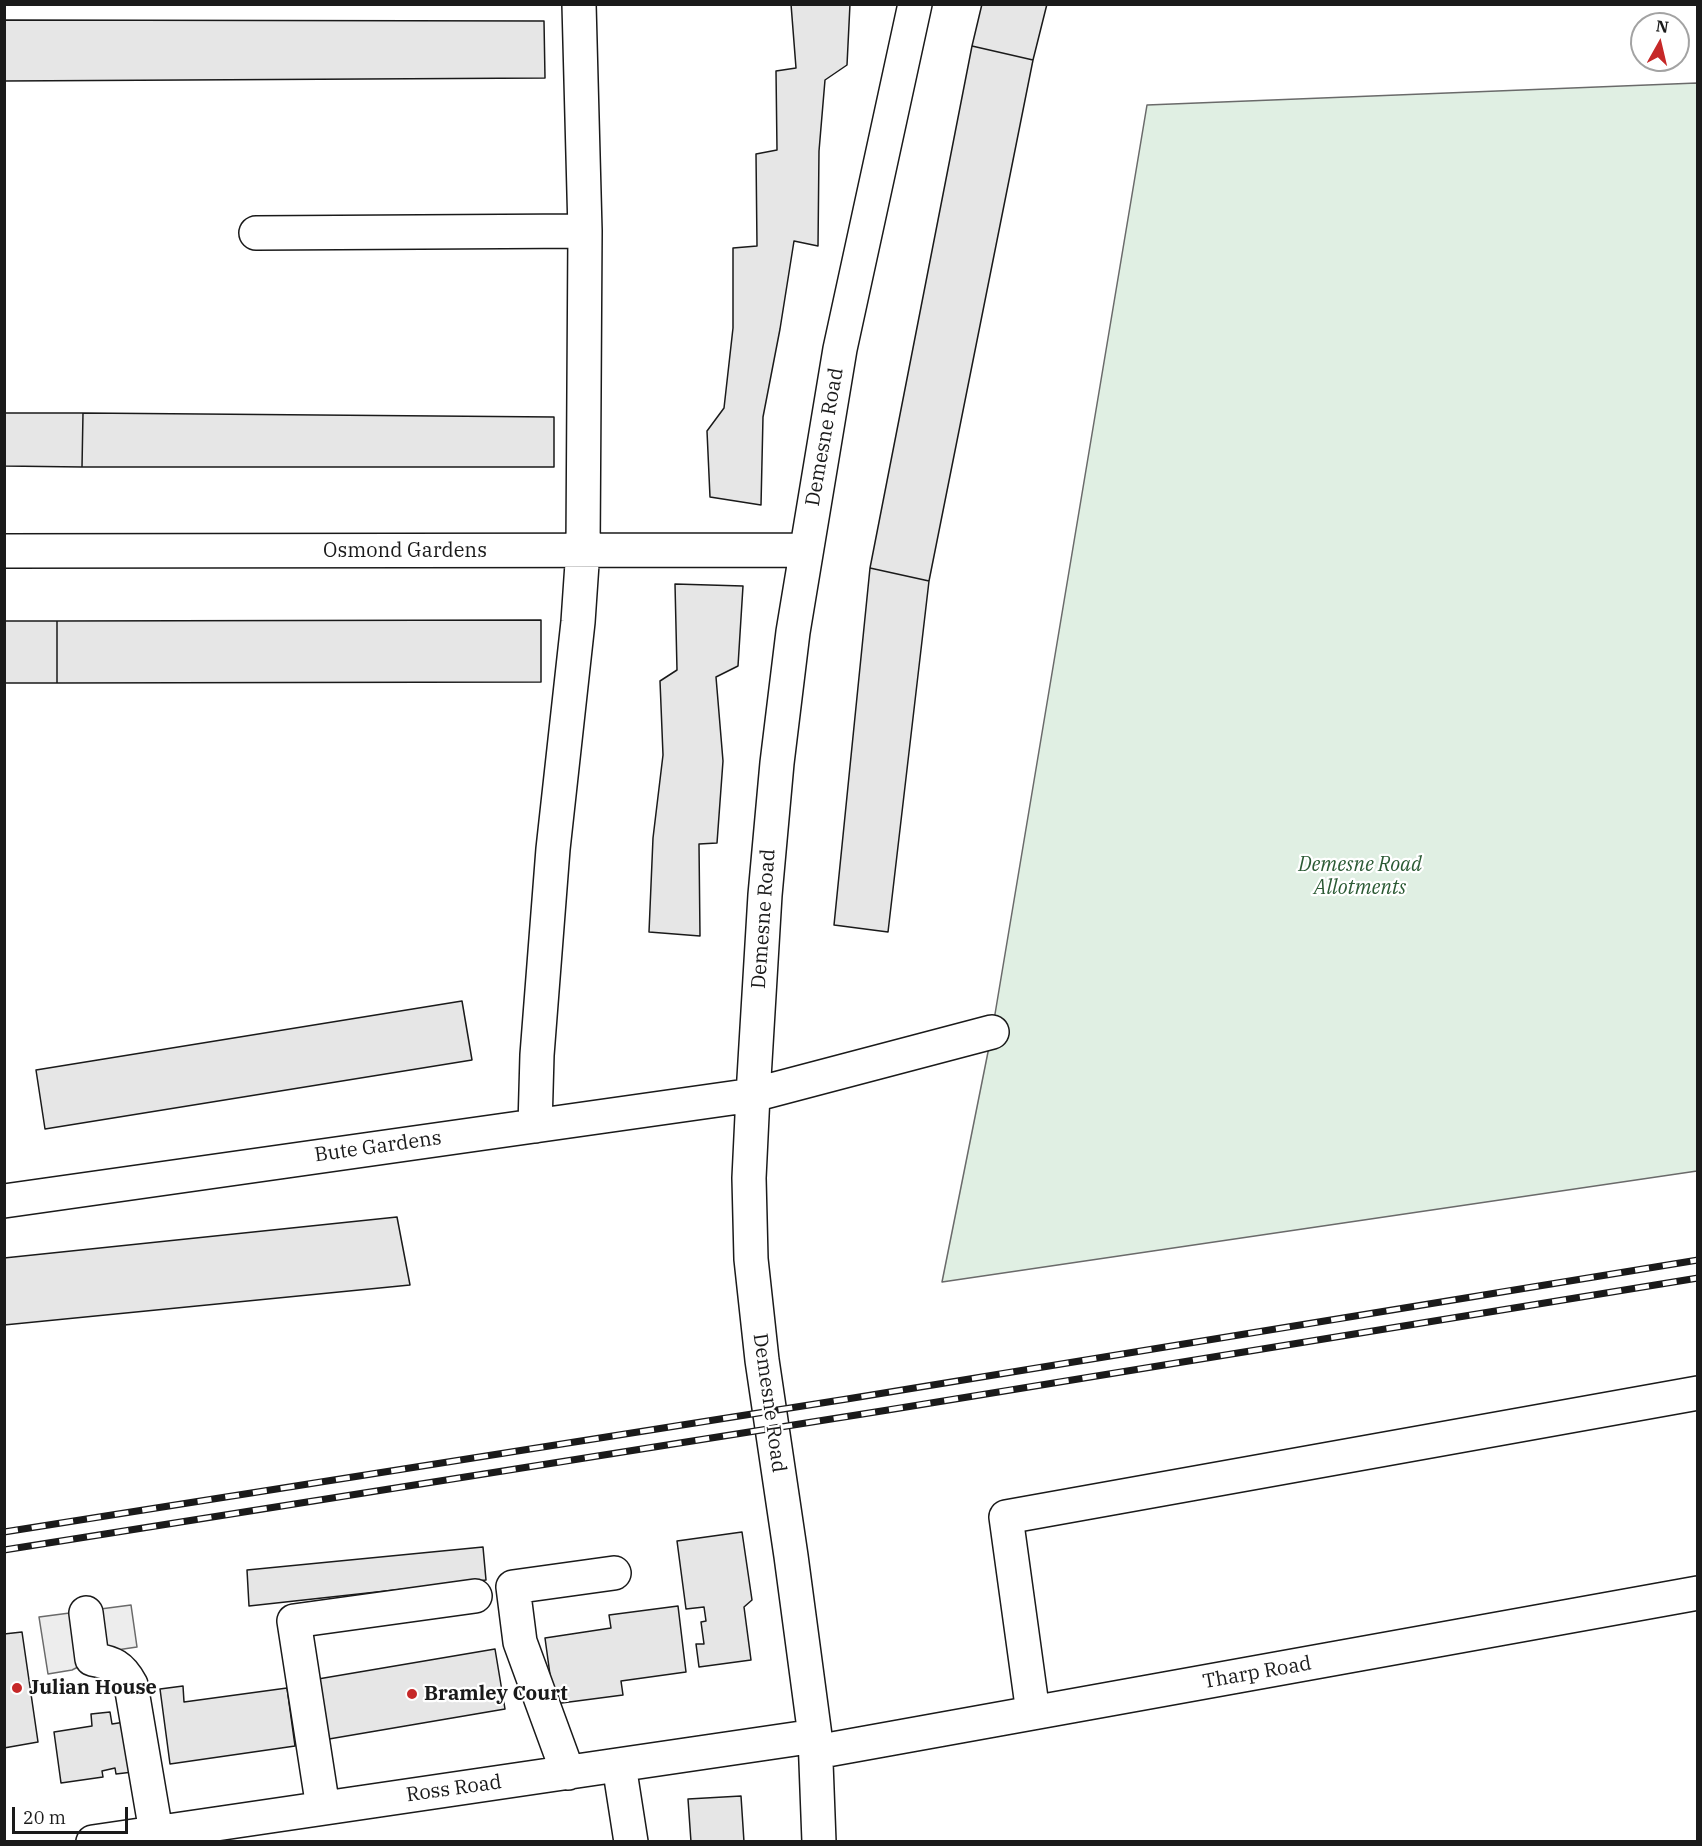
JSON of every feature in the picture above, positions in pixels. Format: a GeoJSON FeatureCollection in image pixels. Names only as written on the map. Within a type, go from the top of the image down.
{"type":"FeatureCollection","features":[{"type":"Feature","properties":{"kind":"street"},"geometry":{"type":"LineString","coordinates":[[535,1126],[537,1055],[553,849],[579,622],[583,549],[585,231],[579,4]]}},
{"type":"Feature","properties":{"kind":"street","name":"Demesne Road"},"geometry":{"type":"LineString","coordinates":[[819,1842],[815,1744],[791,1556],[762,1360],[751,1259],[749,1189],[753,1095],[765,895],[777,764],[806,550],[840,349],[915,4]]}},
{"type":"Feature","properties":{"kind":"street"},"geometry":{"type":"LineString","coordinates":[[256,233],[585,231]]}},
{"type":"Feature","properties":{"kind":"street","name":"Osmond Gardens"},"geometry":{"type":"LineString","coordinates":[[4,551],[806,550]]}},
{"type":"Feature","properties":{"kind":"street","name":"Bute Gardens"},"geometry":{"type":"LineString","coordinates":[[4,1201],[753,1095],[992,1032]]}},
{"type":"Feature","properties":{"kind":"street"},"geometry":{"type":"LineString","coordinates":[[1033,1713],[1006,1517],[1698,1393]]}},
{"type":"Feature","properties":{"kind":"street"},"geometry":{"type":"LineString","coordinates":[[568,1773],[520,1642],[513,1587],[614,1573]]}},
{"type":"Feature","properties":{"kind":"street","name":"Tharp Road"},"geometry":{"type":"LineString","coordinates":[[815,1744],[1033,1713],[1698,1593]]}},
{"type":"Feature","properties":{"kind":"street"},"geometry":{"type":"LineString","coordinates":[[323,1808],[294,1621],[475,1596]]}},
{"type":"Feature","properties":{"kind":"street"},"geometry":{"type":"LineString","coordinates":[[86,1613],[92,1659],[104,1661],[120,1669],[131,1685],[156,1832]]}},
{"type":"Feature","properties":{"kind":"street","name":"Ross Road"},"geometry":{"type":"LineString","coordinates":[[93,1842],[156,1832],[254,1830],[323,1808],[619,1765],[815,1744]]}},
{"type":"Feature","properties":{"kind":"street"},"geometry":{"type":"LineString","coordinates":[[619,1765],[631,1842]]}},
{"type":"Feature","properties":{"kind":"green space","name":"Demesne Road Allotments"},"geometry":{"type":"Polygon","coordinates":[[[1697,83],[1697,1171],[942,1282],[992,1032],[1147,105],[1697,83]]]}},
{"type":"Feature","properties":{"kind":"shaded area"},"geometry":{"type":"Polygon","coordinates":[[[131,1605],[137,1647],[110,1651],[72,1670],[48,1674],[39,1617],[131,1605]]]}},
{"type":"Feature","properties":{"kind":"building"},"geometry":{"type":"Polygon","coordinates":[[[791,4],[850,4],[847,65],[825,80],[819,151],[818,246],[794,241],[763,417],[761,505],[710,497],[707,431],[724,408],[733,328],[733,248],[757,246],[756,154],[777,150],[776,71],[796,68],[791,4]]]}},
{"type":"Feature","properties":{"kind":"building"},"geometry":{"type":"Polygon","coordinates":[[[982,4],[1047,4],[1033,60],[972,46],[982,4]]]}},
{"type":"Feature","properties":{"kind":"building"},"geometry":{"type":"Polygon","coordinates":[[[4,20],[544,21],[545,78],[4,81],[4,20]]]}},
{"type":"Feature","properties":{"kind":"building"},"geometry":{"type":"Polygon","coordinates":[[[972,46],[1033,60],[929,581],[870,568],[972,46]]]}},
{"type":"Feature","properties":{"kind":"building"},"geometry":{"type":"Polygon","coordinates":[[[4,413],[83,413],[82,467],[4,466],[4,413]]]}},
{"type":"Feature","properties":{"kind":"building"},"geometry":{"type":"Polygon","coordinates":[[[83,413],[554,417],[554,467],[82,467],[83,413]]]}},
{"type":"Feature","properties":{"kind":"building"},"geometry":{"type":"Polygon","coordinates":[[[870,568],[929,581],[888,932],[834,925],[870,568]]]}},
{"type":"Feature","properties":{"kind":"building"},"geometry":{"type":"Polygon","coordinates":[[[675,584],[743,586],[738,666],[716,677],[723,761],[717,843],[699,844],[700,936],[649,932],[653,838],[663,755],[660,681],[677,670],[675,584]]]}},
{"type":"Feature","properties":{"kind":"building"},"geometry":{"type":"Polygon","coordinates":[[[541,620],[541,682],[57,683],[57,621],[541,620]]]}},
{"type":"Feature","properties":{"kind":"building"},"geometry":{"type":"Polygon","coordinates":[[[4,621],[57,621],[57,683],[4,683],[4,621]]]}},
{"type":"Feature","properties":{"kind":"building"},"geometry":{"type":"Polygon","coordinates":[[[462,1001],[472,1060],[45,1129],[36,1070],[462,1001]]]}},
{"type":"Feature","properties":{"kind":"building"},"geometry":{"type":"Polygon","coordinates":[[[397,1217],[410,1285],[4,1325],[4,1258],[397,1217]]]}},
{"type":"Feature","properties":{"kind":"building"},"geometry":{"type":"Polygon","coordinates":[[[742,1532],[752,1600],[744,1607],[751,1660],[699,1667],[696,1644],[704,1644],[701,1622],[706,1621],[704,1607],[686,1609],[677,1541],[742,1532]]]}},
{"type":"Feature","properties":{"kind":"building"},"geometry":{"type":"Polygon","coordinates":[[[483,1547],[486,1580],[249,1606],[247,1570],[483,1547]]]}},
{"type":"Feature","properties":{"kind":"building"},"geometry":{"type":"Polygon","coordinates":[[[678,1606],[686,1672],[621,1681],[623,1695],[554,1704],[545,1638],[611,1628],[609,1615],[678,1606]]]}},
{"type":"Feature","properties":{"kind":"building","name":"Julian House"},"geometry":{"type":"Polygon","coordinates":[[[22,1632],[38,1742],[4,1748],[4,1634],[22,1632]]]}},
{"type":"Feature","properties":{"kind":"building","name":"Bramley Court"},"geometry":{"type":"Polygon","coordinates":[[[495,1649],[505,1709],[329,1739],[318,1679],[495,1649]]]}},
{"type":"Feature","properties":{"kind":"building"},"geometry":{"type":"Polygon","coordinates":[[[183,1686],[184,1702],[287,1688],[295,1746],[170,1764],[160,1689],[183,1686]]]}},
{"type":"Feature","properties":{"kind":"building"},"geometry":{"type":"Polygon","coordinates":[[[110,1712],[112,1724],[150,1718],[158,1769],[116,1774],[115,1768],[102,1771],[103,1777],[61,1783],[54,1732],[92,1726],[91,1714],[110,1712]]]}},
{"type":"Feature","properties":{"kind":"building"},"geometry":{"type":"Polygon","coordinates":[[[741,1796],[744,1842],[691,1842],[688,1799],[741,1796]]]}},
{"type":"Feature","properties":{"kind":"railway"},"geometry":{"type":"LineString","coordinates":[[4,1532],[847,1399],[1698,1260]]}},
{"type":"Feature","properties":{"kind":"railway"},"geometry":{"type":"LineString","coordinates":[[4,1550],[888,1410],[1698,1278]]}},
{"type":"Feature","properties":{"kind":"place","name":"Julian House"},"geometry":{"type":"Point","coordinates":[17,1688]}},
{"type":"Feature","properties":{"kind":"place","name":"Bramley Court"},"geometry":{"type":"Point","coordinates":[412,1694]}}]}
